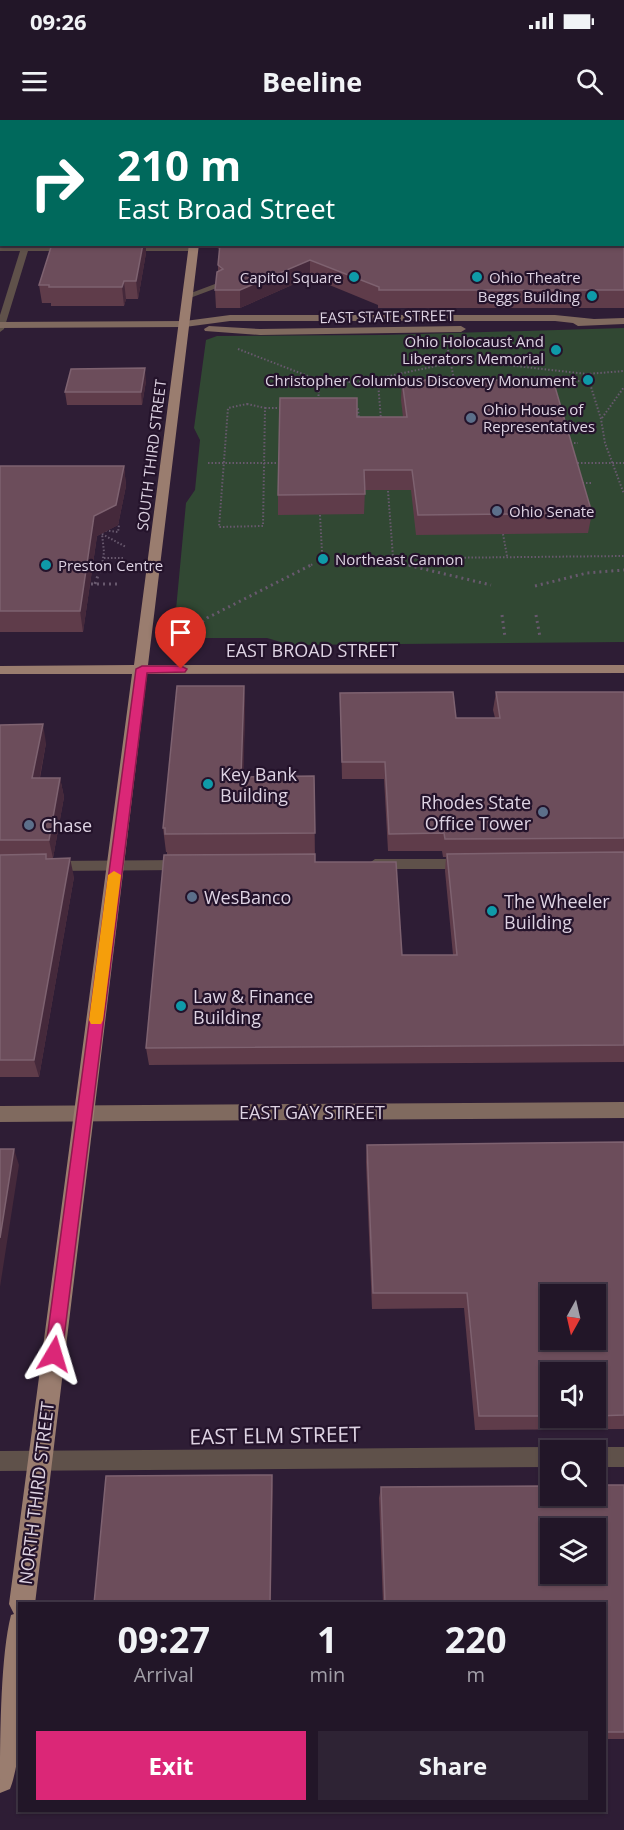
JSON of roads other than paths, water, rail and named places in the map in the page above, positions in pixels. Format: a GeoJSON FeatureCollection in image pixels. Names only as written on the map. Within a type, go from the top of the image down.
{"type":"FeatureCollection","features":[{"type":"Feature","properties":{"kind":"main road","name":"SOUTH THIRD STREET"},"geometry":{"type":"LineString","coordinates":[[142,669],[193,247]]}},
{"type":"Feature","properties":{"kind":"main road","name":"NORTH THIRD STREET"},"geometry":{"type":"LineString","coordinates":[[22,1602],[142,669]]}},
{"type":"Feature","properties":{"kind":"main road","name":"EAST BROAD STREET"},"geometry":{"type":"LineString","coordinates":[[0,670],[624,669]]}},
{"type":"Feature","properties":{"kind":"main road"},"geometry":{"type":"LineString","coordinates":[[0,1779],[18,1640]]}},
{"type":"Feature","properties":{"kind":"street","name":"EAST STATE STREET"},"geometry":{"type":"LineString","coordinates":[[0,326],[184,324],[243,332],[344,332],[543,326],[590,321],[624,321]]}},
{"type":"Feature","properties":{"kind":"street","name":"EAST GAY STREET"},"geometry":{"type":"LineString","coordinates":[[0,1114],[624,1110]]}},
{"type":"Feature","properties":{"kind":"lane"},"geometry":{"type":"LineString","coordinates":[[217,246],[222,248]]}},
{"type":"Feature","properties":{"kind":"lane"},"geometry":{"type":"LineString","coordinates":[[0,249],[26,247],[81,249]]}},
{"type":"Feature","properties":{"kind":"lane"},"geometry":{"type":"LineString","coordinates":[[0,326],[26,247]]}},
{"type":"Feature","properties":{"kind":"lane"},"geometry":{"type":"LineString","coordinates":[[114,249],[193,247]]}},
{"type":"Feature","properties":{"kind":"lane"},"geometry":{"type":"LineString","coordinates":[[187,296],[218,286]]}},
{"type":"Feature","properties":{"kind":"lane"},"geometry":{"type":"LineString","coordinates":[[363,864],[482,864]]}},
{"type":"Feature","properties":{"kind":"lane"},"geometry":{"type":"LineString","coordinates":[[34,866],[202,865]]}},
{"type":"Feature","properties":{"kind":"lane","name":"EAST ELM STREET"},"geometry":{"type":"LineString","coordinates":[[0,1461],[540,1457]]}},
{"type":"Feature","properties":{"kind":"lane"},"geometry":{"type":"LineString","coordinates":[[606,1457],[624,1457]]}},
{"type":"Feature","properties":{"kind":"place","name":"Capitol Square"},"geometry":{"type":"Point","coordinates":[354,277]}},
{"type":"Feature","properties":{"kind":"place","name":"Ohio Theatre"},"geometry":{"type":"Point","coordinates":[477,277]}},
{"type":"Feature","properties":{"kind":"place","name":"Beggs Building"},"geometry":{"type":"Point","coordinates":[592,296]}},
{"type":"Feature","properties":{"kind":"place","name":"Ohio Holocaust And Liberators Memorial"},"geometry":{"type":"Point","coordinates":[556,350]}},
{"type":"Feature","properties":{"kind":"place","name":"Christopher Columbus Discovery Monument"},"geometry":{"type":"Point","coordinates":[588,380]}},
{"type":"Feature","properties":{"kind":"place","name":"Ohio House of Representatives"},"geometry":{"type":"Point","coordinates":[471,418]}},
{"type":"Feature","properties":{"kind":"place","name":"Ohio Senate"},"geometry":{"type":"Point","coordinates":[497,511]}},
{"type":"Feature","properties":{"kind":"place","name":"Northeast Cannon"},"geometry":{"type":"Point","coordinates":[323,559]}},
{"type":"Feature","properties":{"kind":"place","name":"Preston Centre"},"geometry":{"type":"Point","coordinates":[46,565]}},
{"type":"Feature","properties":{"kind":"place","name":"Key Bank Building"},"geometry":{"type":"Point","coordinates":[208,784]}},
{"type":"Feature","properties":{"kind":"place","name":"Rhodes State Office Tower"},"geometry":{"type":"Point","coordinates":[543,812]}},
{"type":"Feature","properties":{"kind":"place","name":"Chase"},"geometry":{"type":"Point","coordinates":[29,825]}},
{"type":"Feature","properties":{"kind":"place","name":"WesBanco"},"geometry":{"type":"Point","coordinates":[192,897]}},
{"type":"Feature","properties":{"kind":"place","name":"The Wheeler Building"},"geometry":{"type":"Point","coordinates":[492,911]}},
{"type":"Feature","properties":{"kind":"place","name":"Law & Finance Building"},"geometry":{"type":"Point","coordinates":[181,1006]}}]}
